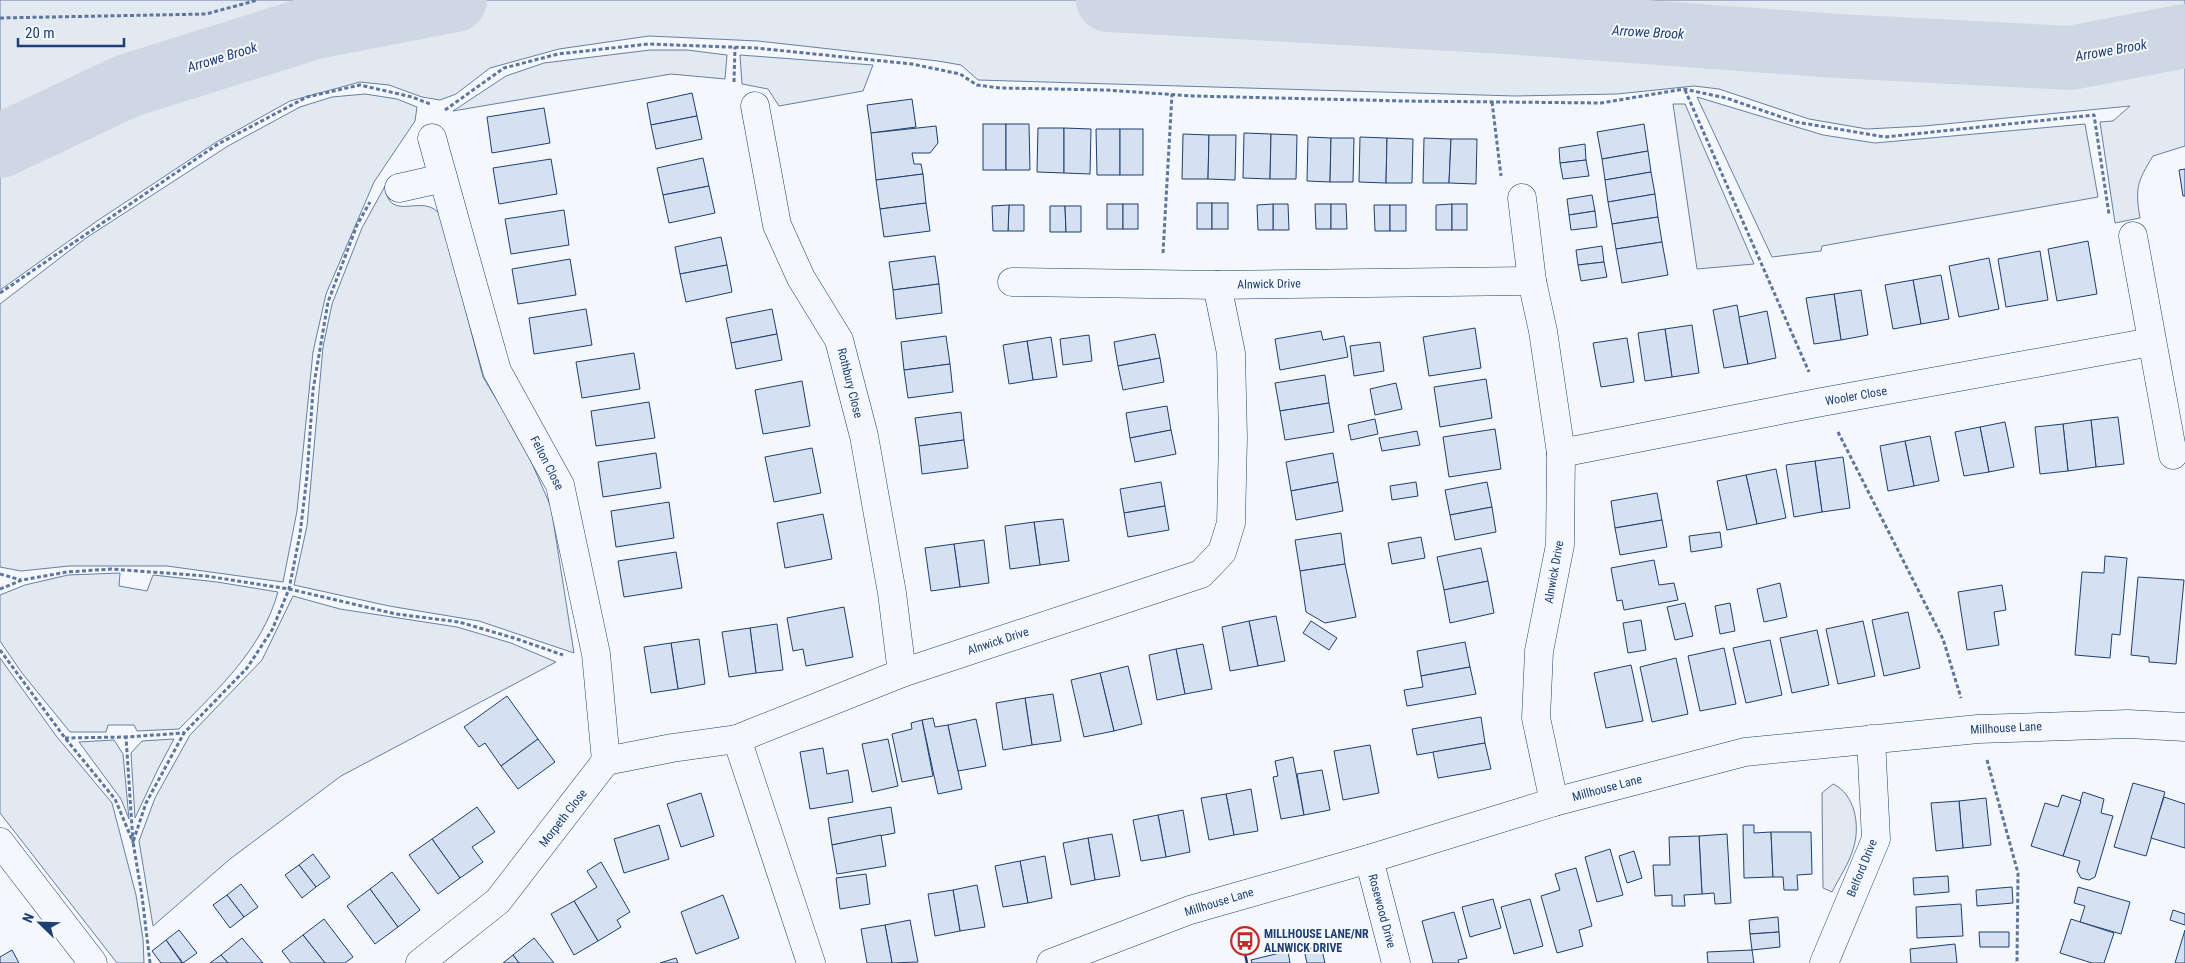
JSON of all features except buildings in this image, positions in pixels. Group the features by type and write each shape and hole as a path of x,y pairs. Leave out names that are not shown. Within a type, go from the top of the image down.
{"street":[{"name":"Rothbury Close","path":"755,106 777,225 801,278 839,340 842,349 864,436 892,593 902,673"},
{"name":"Felton Close","path":"435,126 443,178 497,371 560,485 596,654 606,761"},
{"path":"399,188 443,178"},
{"name":"Alnwick Drive","path":"1522,198 1532,281 1543,331 1561,453 1560,544 1539,651 1536,718 1554,802"},
{"path":"2133,236 2173,455"},
{"name":"Alnwick Drive","path":"1012,282 1217,285 1532,281"},
{"name":"Alnwick Drive","path":"737,739 902,673 1201,574 1222,552 1231,524 1233,438 1231,353 1217,285"},
{"name":"Wooler Close","path":"1561,453 1822,402 2151,342"},
{"name":"Millhouse Lane","path":"1051,963 1190,910 1369,859 1554,802 1744,752 1978,729 2128,724 2185,727"},
{"path":"606,761 672,748 737,739 811,963"},
{"name":"Belford Drive","path":"1824,963 1876,839 1871,739"},
{"name":"Morpeth Close","path":"420,963 498,901 606,761"},
{"path":"0,842 93,963"},
{"name":"Rosewood Drive","path":"1369,859 1396,963"}],"path":[{"path":"0,18 206,14 258,0"},
{"path":"435,126 444,110 504,68 558,54 648,44 756,48 912,64 960,74 977,85 1000,88 1403,101 1601,103 1684,89 1726,98 1796,122 1886,137 2094,115 2110,220"},
{"path":"0,293 218,144 307,97 360,85 412,97 444,110"},
{"path":"1162,284 1172,94"},
{"path":"1492,102 1502,183 1522,198"},
{"path":"133,842 146,803 184,733 247,668 272,630 289,589 300,534 307,476 313,390 328,302 357,225 371,200"},
{"path":"0,590 22,580 67,572 111,569 206,576 289,589 396,614 428,616 459,622 514,638 569,658 596,654"},
{"path":"0,574 22,580"},
{"path":"0,650 65,738 116,799 133,842"},
{"path":"1978,729 2018,873 2017,963"},
{"path":"65,738 126,737 184,733"},
{"path":"126,737 133,842 150,963"}],"shaded area":[{"path":"0,0 2185,0 2185,146 2153,156 2139,186 2140,218 2115,223 2100,122 2113,121 2130,106 1924,126 1867,129 1809,119 1719,89 1694,86 1617,94 1515,96 978,80 961,65 938,61 758,41 649,36 559,49 490,68 456,94 440,100 422,97 389,85 360,82 290,101 218,141 97,221 0,290"},
{"path":"650,50 687,50 727,55 725,79 671,74 453,111 506,76 544,63"},
{"path":"740,55 873,65 863,91 779,106 768,89 742,84"},
{"path":"365,94 397,99 417,107 415,121 374,182 326,294 313,352 297,511 283,582 167,566 69,566 21,571 0,567 0,304 86,238 228,146 300,107 332,97"},
{"path":"1697,97 1823,135 1875,143 2085,124 2098,197 1822,246 1821,251 1772,257"},
{"path":"1673,104 1685,104 1754,264 1697,269"},
{"path":"385,186 388,198 393,204 400,206 426,206 434,209 441,216 483,377 524,445 551,507 574,653 479,621 389,606 294,585 307,526 323,347 332,304 362,228"},
{"path":"120,573 119,586 147,591 153,575 217,582 278,592 271,613 250,650 224,683 179,729 137,731 134,725 108,725 106,732 70,732 22,673 0,641 0,595 25,585 68,575"},
{"path":"293,596 340,609 457,627 511,643 556,662 341,776 230,859 153,926 139,841 155,798 190,735 262,660"},
{"path":"0,658 57,737 112,803 136,895 143,939 144,963 117,963 0,813"},
{"path":"174,739 135,818 131,753 142,741"},
{"path":"114,740 123,754 129,819 121,799 79,742"},
{"path":"1833,784 1851,802 1856,820 1856,838 1847,864 1832,892 1823,888 1822,793"}],"waterway":[{"name":"Arrowe Brook","path":"0,146 127,86 315,27 455,0"},
{"name":"Arrowe Brook","path":"1108,0 1507,22 1838,46 2070,58 2185,36"}],"wall":[{"path":"1240,930 1247,963"}],"place":[{"name":"MILLHOUSE LANE/NR ALNWICK DRIVE","path":"1245,941"}]}
